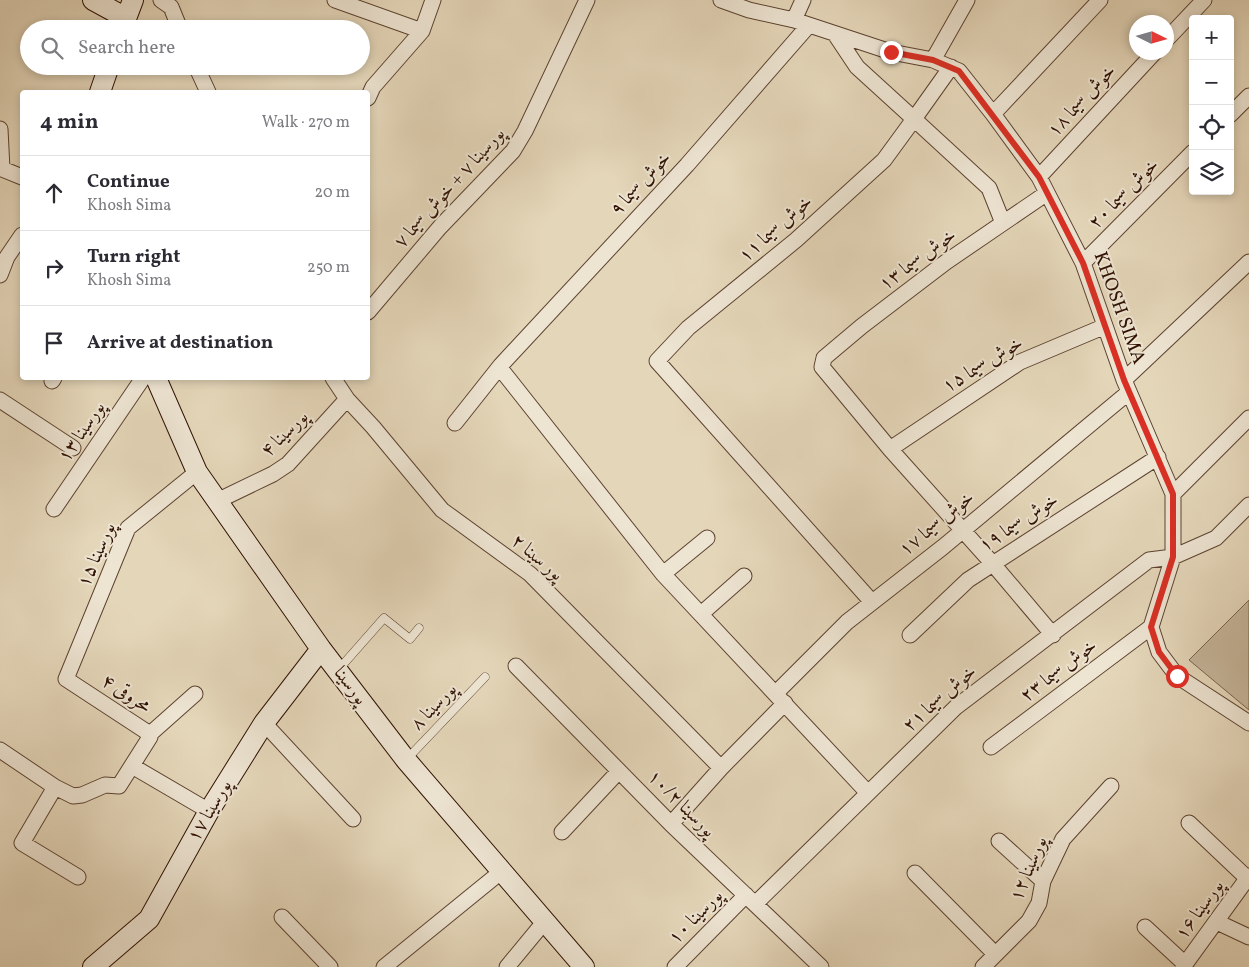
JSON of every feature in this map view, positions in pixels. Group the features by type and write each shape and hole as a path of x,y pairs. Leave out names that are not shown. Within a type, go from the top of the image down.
{"street":[{"path":"93,0 127,16"},
{"path":"161,0 171,7 176,20"},
{"path":"335,0 422,31"},
{"path":"370,94 373,87 422,31 433,0"},
{"name":"پورسینا ۷ + خوش سیما ۷","path":"370,310 440,227 513,151 525,131 587,0"},
{"name":"KHOSH SIMA","path":"721,0 749,10 794,20 891,52 933,60 959,71 1039,177 1083,263 1103,327 1126,386 1173,494 1173,557 1151,627"},
{"path":"794,20 804,0"},
{"path":"933,60 967,0"},
{"path":"993,114 1100,0"},
{"path":"1174,32 1204,0"},
{"name":"خوش سیما ۹","path":"455,422 567,292 687,165 809,25"},
{"path":"835,34 857,67 989,188 1003,223"},
{"name":"خوش سیما ۱۸","path":"1039,177 1148,60"},
{"name":"خوش سیما ۱۱","path":"872,602 657,361 688,328 796,240 884,160 951,68"},
{"path":"101,90 106,75"},
{"path":"200,75 207,90"},
{"path":"1234,110 1249,96"},
{"path":"0,129 1,171 20,176"},
{"name":"خوش سیما ۲۰","path":"1083,263 1189,156"},
{"name":"خوش سیما ۱۳","path":"890,449 822,367 824,358 862,326 946,262 1047,193"},
{"path":"0,275 7,257 20,238"},
{"name":"خوش سیما ۱۷","path":"671,824 847,622 962,530 1126,386 1249,262"},
{"name":"خوش سیما ۱۵","path":"890,449 1020,362 1103,327"},
{"path":"500,368 664,574 868,793"},
{"name":"پورسینا ۱۳","path":"54,509 142,380"},
{"name":"پورسینا","path":"157,380 198,472 321,649 406,760 584,967"},
{"name":"پور سینا ۲","path":"334,380 347,399 373,426 442,510 530,574 721,768"},
{"name":"پورسینا ۴","path":"217,501 288,464 347,399"},
{"path":"0,400 73,448"},
{"path":"1173,494 1249,418"},
{"path":"890,449 993,564 1053,635"},
{"name":"خوش سیما ۱۹","path":"910,636 968,580 1158,457"},
{"name":"پورسینا ۱۵","path":"66,679 128,528 198,472"},
{"name":"خوش سیما ۲۱","path":"751,900 868,793 956,706 1053,635 1149,560 1173,557 1216,538 1249,505"},
{"path":"664,574 707,538"},
{"path":"701,614 744,576"},
{"path":"1151,627 1159,652 1177,676 1249,723"},
{"name":"خوش سیما ۲۳","path":"990,747 1151,627"},
{"name":"پورسینا ۱۷","path":"96,966 149,919 209,811 264,723 321,649"},
{"name":"پورسینا ۱۰/۲","path":"516,666 671,824 820,967"},
{"name":"محروقی ۴","path":"0,750 55,787 78,796 105,785 119,786 150,738 150,734 66,679"},
{"path":"150,734 195,694"},
{"path":"264,723 352,819"},
{"path":"132,766 209,811"},
{"path":"562,832 619,771"},
{"name":"پورسینا ۱۲","path":"983,967 1029,921 1039,902 1043,881 1063,839 1111,786"},
{"path":"55,787 22,843 78,876"},
{"path":"1188,823 1248,877"},
{"path":"999,841 1043,881"},
{"path":"384,967 502,871"},
{"path":"915,873 995,954"},
{"name":"پورسینا ۱۶","path":"1184,966 1248,877"},
{"name":"پورسینا ۱۰","path":"674,967 751,900"},
{"path":"282,917 330,967"},
{"path":"507,967 545,921"},
{"path":"1217,922 1249,937"},
{"path":"1145,927 1184,966"}],"lane":[{"path":"338,671 384,618 410,639 419,628"},
{"name":"پورسینا ۸","path":"406,760 485,677"}],"shaded area":[{"path":"1249,600 1249,710 1189,660"}],"route":[{"path":"891,52 933,60 959,71 1039,177 1083,263 1103,327 1173,494 1173,557 1151,627 1159,652 1177,676"}]}
